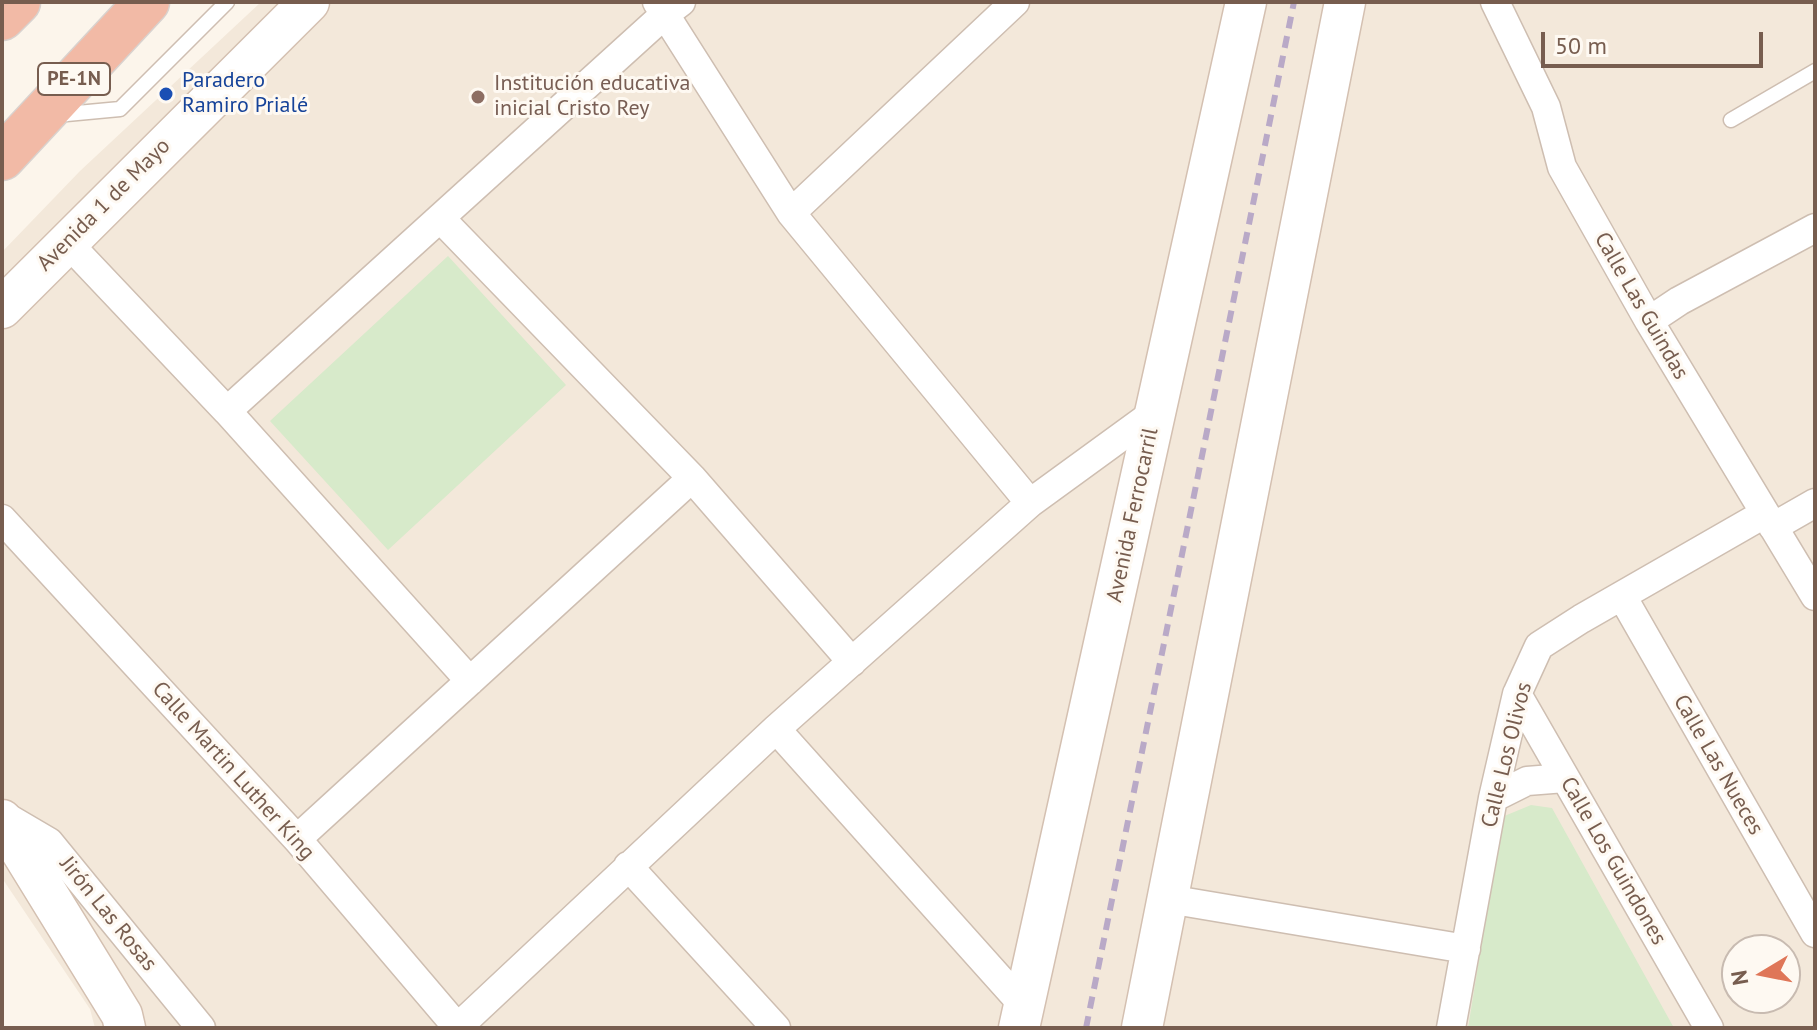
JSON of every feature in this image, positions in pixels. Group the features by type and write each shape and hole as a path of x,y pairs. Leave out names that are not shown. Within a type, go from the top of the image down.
{"highway":[{"path":"2,18 18,2"},
{"name":"PE-1N","path":"2,158 147,2"}],"main road":[{"name":"Avenida 1 de Mayo","path":"2,308 309,2"},
{"name":"Avenida Ferrocarril","path":"1021,1017 1246,2"},
{"path":"1142,1028 1345,2"},
{"path":"2,817 122,1015 125,1028"}],"street":[{"path":"791,213 1015,2"},
{"name":"Calle Las Guindas","path":"1495,2 1546,107 1562,167 1649,321 1815,596"},
{"path":"227,411 667,6 791,213 1030,503"},
{"path":"440,218 692,478 852,662"},
{"path":"1649,321 1679,301 1815,228"},
{"path":"66,241 227,411 470,681"},
{"path":"457,1028 776,729 1030,503 1155,412"},
{"path":"297,839 692,478"},
{"name":"Calle Los Olivos","path":"1451,1028 1493,798 1517,694 1539,646 1622,596 1768,520 1815,503"},
{"name":"Calle Martin Luther King","path":"2,519 297,839 457,1028"},
{"name":"Calle Las Nueces","path":"1622,596 1815,933"},
{"name":"Calle Los Guindones","path":"1517,694 1709,1028"},
{"path":"776,729 1021,1017"},
{"path":"1493,798 1527,781 1565,778"},
{"name":"Jirón Las Rosas","path":"2,817 49,842 201,1028"},
{"path":"628,866 776,1028"},
{"path":"1168,899 1466,949"}],"lane":[{"path":"40,117 120,109 227,2"},
{"path":"1731,120 1815,71"}],"shaded area":[{"path":"261,2 1815,2 1815,1028 95,1028 90,1009 2,878 2,252 80,171"}],"green space":[{"path":"448,256 566,385 388,550 270,421"},
{"path":"1531,805 1552,808 1674,1028 1468,1028 1502,817"}],"railway":[{"path":"1086,1028 1294,2"}],"place":[{"name":"Paradero Ramiro Prialé","path":"166,94"},
{"name":"Institución educativa inicial Cristo Rey","path":"478,97"}]}
